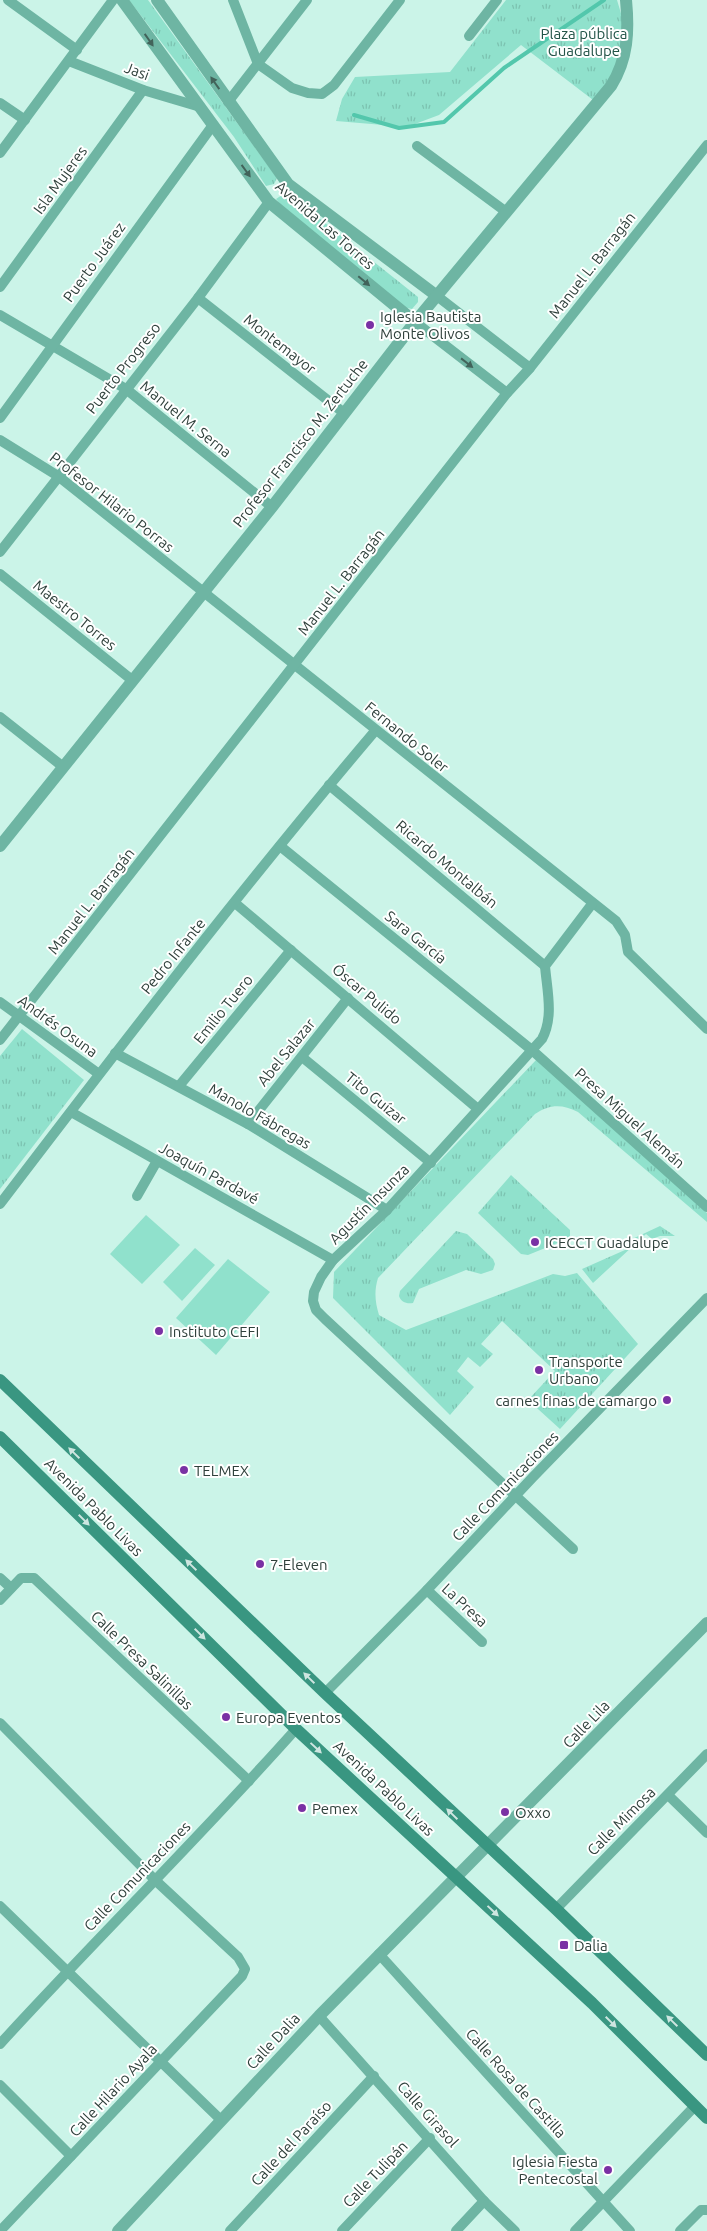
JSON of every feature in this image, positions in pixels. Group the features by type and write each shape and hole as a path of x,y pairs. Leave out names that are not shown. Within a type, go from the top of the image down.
{"main road":[{"name":"Avenida Pablo Livas","path":"0,1380 325,1693 556,1909 707,2055"},
{"name":"Avenida Pablo Livas","path":"0,1437 296,1729 592,2003 707,2118"}],"street":[{"path":"8,0 76,50"},
{"path":"0,153 113,0"},
{"name":"Avenida Las Torres","path":"122,0 197,106 269,202 414,322 507,393"},
{"name":"Avenida Las Torres","path":"157,0 288,184 530,368"},
{"path":"233,0 258,64 292,88 308,94 322,94 334,85 400,0"},
{"path":"228,102 307,0"},
{"path":"469,36 497,0"},
{"name":"Profesor Francisco M. Zertuche","path":"0,846 62,766 272,507 414,322 617,76 628,37 626,0"},
{"name":"Jasi","path":"69,62 144,90 197,106"},
{"name":"Isla Mujeres","path":"0,287 144,90"},
{"path":"0,103 25,120"},
{"name":"Puerto Juárez","path":"0,418 51,345 213,125"},
{"name":"Manuel L. Barragán","path":"0,1040 507,393 530,368 707,145"},
{"path":"417,146 505,211"},
{"name":"Puerto Progreso","path":"0,552 198,298 269,202"},
{"name":"Montemayor","path":"198,298 344,413"},
{"name":"Manuel M. Serna","path":"0,315 126,389 272,507"},
{"name":"Profesor Hilario Porras","path":"0,440 58,476 203,592"},
{"name":"Maestro Torres","path":"0,574 132,680"},
{"name":"Fernando Soler","path":"203,592 621,928 625,935 628,952 707,1029"},
{"path":"0,717 62,766"},
{"name":"Pedro Infante","path":"0,1204 115,1053 329,785 375,731"},
{"name":"Ricardo Montalbán","path":"329,785 545,966"},
{"name":"Sara García","path":"280,846 533,1051"},
{"name":"Óscar Pulido","path":"235,903 478,1109"},
{"path":"545,966 592,904"},
{"name":"Emilio Tuero","path":"179,1086 291,950"},
{"name":"Agustín Insunza","path":"545,966 549,1014 546,1032 533,1051 387,1210 333,1260 321,1277 314,1292 313,1301 316,1310 573,1548"},
{"name":"Abel Salazar","path":"248,1124 348,998"},
{"name":"Andrés Osuna","path":"0,1002 18,1017 99,1074"},
{"name":"Presa Miguel Alemán","path":"533,1051 707,1207"},
{"name":"Manolo Fábregas","path":"115,1053 248,1124 387,1210"},
{"name":"Tito Guízar","path":"302,1057 431,1163"},
{"name":"Joaquín Pardavé","path":"71,1112 333,1260"},
{"path":"137,1196 157,1161"},
{"name":"Calle Comunicaciones","path":"325,1693 427,1590 516,1495 707,1298"},
{"path":"0,1578 11,1588 0,1600"},
{"name":"Calle Presa Salinillas","path":"11,1588 21,1578 34,1578 250,1781"},
{"name":"La Presa","path":"427,1590 482,1642"},
{"name":"Calle Lila","path":"457,1878 707,1623"},
{"path":"0,1723 155,1880"},
{"name":"Calle Comunicaciones","path":"0,2044 66,1971 250,1781 296,1729"},
{"name":"Calle Mimosa","path":"556,1909 707,1754"},
{"path":"668,1795 707,1833"},
{"name":"Calle Dalia","path":"118,2231 319,2016 457,1878"},
{"name":"Calle Hilario Ayala","path":"0,2231 242,1976 245,1969 238,1957 155,1880"},
{"path":"0,1906 221,2120"},
{"name":"Calle Rosa de Castilla","path":"380,1954 630,2231"},
{"name":"Calle Girasol","path":"319,2016 430,2138 484,2201 515,2231"},
{"name":"Calle del Paraíso","path":"230,2231 374,2076"},
{"path":"0,2085 71,2156"},
{"path":"575,2231 695,2106"},
{"name":"Calle Tulipán","path":"342,2231 430,2138"},
{"path":"456,2231 484,2201"},
{"path":"680,2231 702,2210 707,2210"}],"green space":[{"path":"129,0 148,0 277,178 274,184 266,186 234,137"},
{"name":"Plaza pública Guadalupe","path":"506,0 617,0 628,37 617,76 597,103 521,45 439,115 407,127 336,121 342,99 355,77 450,72"},
{"path":"282,195 290,195 418,297 418,302 412,309 403,307 280,204 276,199"},
{"path":"22,1029 84,1080 0,1189 0,1056"},
{"path":"537,1059 707,1213 707,1222 578,1112 561,1106 546,1108 535,1114 378,1278 376,1296 379,1315 406,1330 553,1274 565,1276 577,1273 638,1344 560,1429 528,1400 555,1371 502,1321 481,1344 493,1354 480,1367 468,1357 457,1371 474,1387 450,1415 333,1298 334,1272"},
{"path":"511,1175 570,1230 570,1236 565,1240 528,1255 521,1254 478,1213"},
{"path":"146,1215 180,1245 142,1284 110,1254"},
{"path":"660,1226 675,1236 660,1236 652,1239 646,1234 593,1283 582,1269 625,1250 630,1240"},
{"path":"456,1231 467,1234 493,1259 495,1264 493,1270 481,1274 466,1270 419,1289 413,1303 402,1301 399,1296 400,1291"},
{"path":"195,1248 215,1265 182,1301 163,1282"},
{"path":"228,1259 270,1292 216,1355 176,1318"}],"waterway":[{"path":"354,115 399,128 444,122 504,68 604,0"}],"place":[{"name":"Iglesia Bautista Monte Olivos","path":"370,325"},
{"name":"ICECCT Guadalupe","path":"535,1242"},
{"name":"Instituto CEFI","path":"159,1331"},
{"name":"Transporte Urbano","path":"539,1370"},
{"name":"carnes finas de camargo","path":"667,1400"},
{"name":"TELMEX","path":"184,1470"},
{"name":"7-Eleven","path":"260,1564"},
{"name":"Europa Eventos","path":"226,1717"},
{"name":"Pemex","path":"302,1808"},
{"name":"Oxxo","path":"505,1812"},
{"name":"Dalia","path":"564,1945"},
{"name":"Iglesia Fiesta Pentecostal","path":"608,2170"}]}
